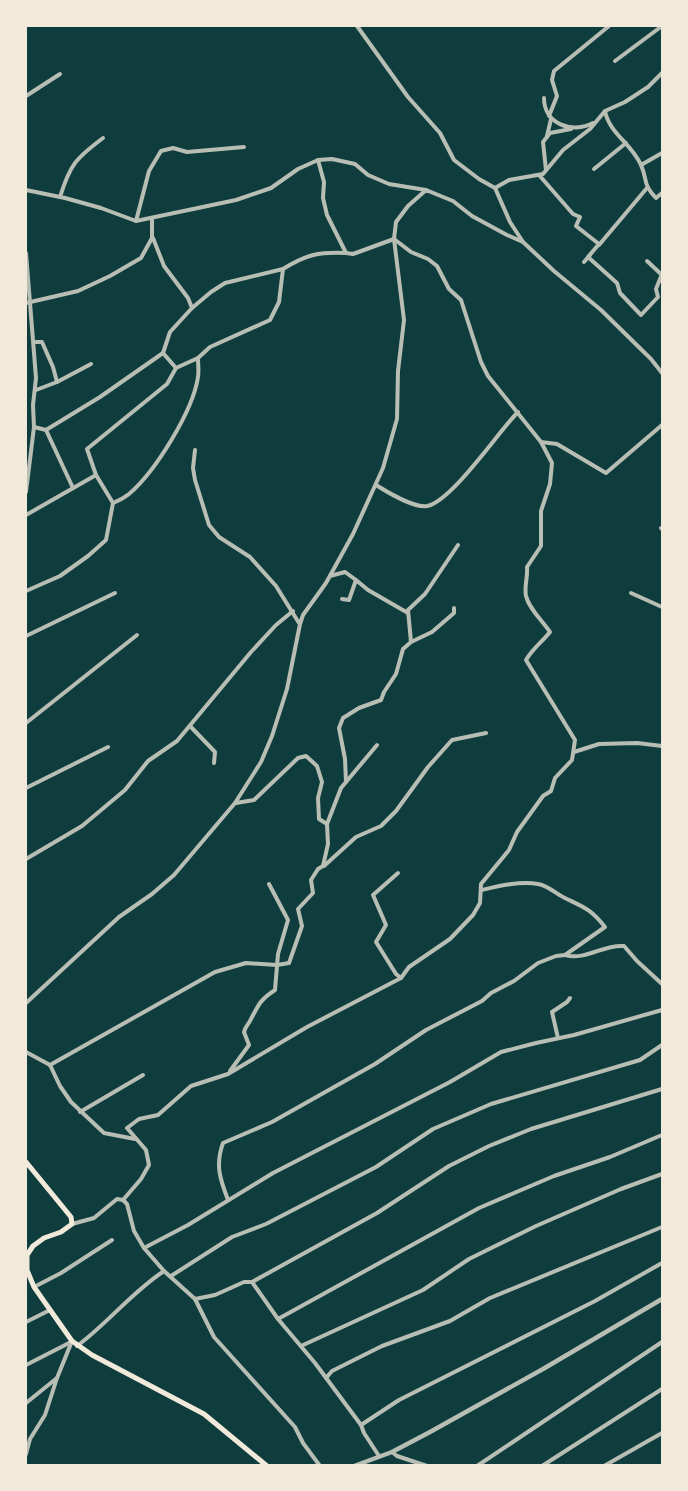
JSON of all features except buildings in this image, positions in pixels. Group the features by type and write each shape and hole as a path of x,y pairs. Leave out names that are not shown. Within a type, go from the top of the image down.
{"main road":[{"path":"26,1162 71,1217 72,1224 33,1246 27,1255 26,1270 34,1287 72,1341 77,1346 204,1414 267,1466"}],"street":[{"path":"357,26 408,97 440,133 454,160 495,188 510,222 523,242 601,310 663,373"},
{"path":"547,137 557,96 552,80 554,71 609,26"},
{"path":"615,61 663,26"},
{"path":"495,188 509,180 543,174 562,150 597,122 605,111 625,102 648,87 663,73"},
{"path":"26,96 60,74"},
{"path":"544,98 544,107 550,118 572,129"},
{"path":"605,111 607,121 641,165 647,188 657,198 663,193"},
{"path":"546,170 543,141 550,133 586,127 597,122"},
{"path":"60,197 70,167 103,138"},
{"path":"594,169 626,143"},
{"path":"136,221 149,171 160,151 173,148 187,152 244,147"},
{"path":"641,165 663,153"},
{"path":"26,190 101,208 136,221 236,200 271,188 298,169 318,160 332,159 355,164 368,175 389,184 426,190 453,201 472,216 507,236 523,242"},
{"path":"318,160 324,182 323,198 327,215 346,253"},
{"path":"538,175 573,214 580,217 576,226 599,244 584,262"},
{"path":"588,257 647,188"},
{"path":"26,1003 119,917 174,875 235,803 261,762 287,689 303,615 330,576 353,534 383,468 397,419 398,372 404,320 394,239 396,222 426,190"},
{"path":"152,219 152,237 164,266 188,298 192,308"},
{"path":"27,302 78,291 110,276 141,258 152,237"},
{"path":"34,427 46,430 109,391 162,353 170,332 192,308 225,283 283,268 300,258 323,252 352,254 394,239"},
{"path":"123,1200 141,1179 149,1165 146,1150 128,1128 139,1119 158,1114 191,1086 228,1074 307,1027 401,978 409,967 450,939 473,915 480,903 481,884 509,850 517,832 543,796 551,791 555,778 572,760 575,740 526,660 531,651 550,632 531,607 526,597 525,583 528,575 527,567 541,546 541,512 550,484 552,463 541,441 488,376 481,362 461,300 449,289 437,266 428,259 411,252 394,239"},
{"path":"26,253 27,302 34,342 36,390 26,492"},
{"path":"588,257 617,283 620,293 641,315 658,297 656,289 662,274 646,261"},
{"path":"26,591 60,576 106,540 112,504 96,475 87,449 167,384 176,368 198,358 210,347 270,320 279,302 283,268"},
{"path":"34,342 42,342 57,382"},
{"path":"162,353 176,368"},
{"path":"112,504 128,496 141,482 173,438 192,397 198,377 198,358"},
{"path":"36,390 91,364"},
{"path":"376,485 413,504 427,506 440,499 480,459 507,423 519,412"},
{"path":"541,441 557,444 606,472 663,425"},
{"path":"46,430 73,488"},
{"path":"195,450 195,480 209,525 219,537 250,557 276,586 300,624"},
{"path":"26,515 96,475"},
{"path":"411,642 408,610 425,594 458,545"},
{"path":"330,576 345,573 368,590 408,613"},
{"path":"342,599 349,600 356,580"},
{"path":"26,636 116,593"},
{"path":"631,593 663,607"},
{"path":"346,782 345,759 339,728 343,718 359,708 381,700 396,674 404,649 411,642 420,639 441,625 454,613 454,608"},
{"path":"26,859 82,826 125,790 148,761 177,741 251,652 276,625 293,611"},
{"path":"26,723 137,635"},
{"path":"190,726 215,752 214,763"},
{"path":"50,1065 215,972 246,963 278,965 289,963 302,926 298,909 313,893 311,880 318,869 329,863 356,837 381,825 396,811 428,767 452,740 486,733"},
{"path":"574,752 599,744 638,743 663,746"},
{"path":"323,866 328,844 327,824 341,788 377,745"},
{"path":"26,788 108,747"},
{"path":"235,803 254,800 298,758 306,756 317,765 322,782 318,798 319,819 327,824"},
{"path":"398,873 373,895 386,925 376,942 396,974 401,978"},
{"path":"228,1074 249,1045 244,1032 260,1000 275,990 278,954 288,920 269,884"},
{"path":"482,890 504,885 540,884 563,897 582,904 596,915 605,927 565,955"},
{"path":"228,1200 219,1177 219,1155 223,1143 272,1122 375,1064 426,1030 482,1001 534,965 556,956 580,957 609,947 624,946 663,984"},
{"path":"558,1038 552,1012 570,998"},
{"path":"144,1248 188,1225 273,1173 450,1082 501,1052 663,1010"},
{"path":"171,1276 232,1237 266,1224 376,1167 433,1129 492,1104 640,1060 663,1045"},
{"path":"26,1052 50,1065 60,1086 81,1112 104,1133 136,1139"},
{"path":"81,1112 143,1075"},
{"path":"195,1299 215,1295 244,1282 252,1282 377,1213 449,1166 489,1146 531,1129 663,1089"},
{"path":"278,1319 479,1208 554,1176 610,1157 663,1135"},
{"path":"301,1346 423,1290 469,1259 536,1226 621,1189 663,1174"},
{"path":"72,1224 94,1218 117,1199 123,1200 127,1204 134,1231 144,1248 164,1271 195,1299 214,1337 295,1427 303,1443 320,1466"},
{"path":"326,1378 332,1371 382,1346 450,1321 490,1298 663,1227"},
{"path":"34,1287 62,1273 112,1240"},
{"path":"361,1425 399,1400 595,1301 663,1263"},
{"path":"77,1346 96,1332 147,1282 164,1271"},
{"path":"252,1282 361,1425 379,1456"},
{"path":"354,1466 392,1452 543,1369 663,1299"},
{"path":"26,1322 50,1310"},
{"path":"26,1365 72,1341"},
{"path":"26,1454 28,1441 45,1415 72,1341"},
{"path":"477,1466 663,1342"},
{"path":"26,1403 57,1378"},
{"path":"542,1466 663,1389"},
{"path":"603,1466 663,1433"},
{"path":"392,1452 397,1456 427,1466"}]}
